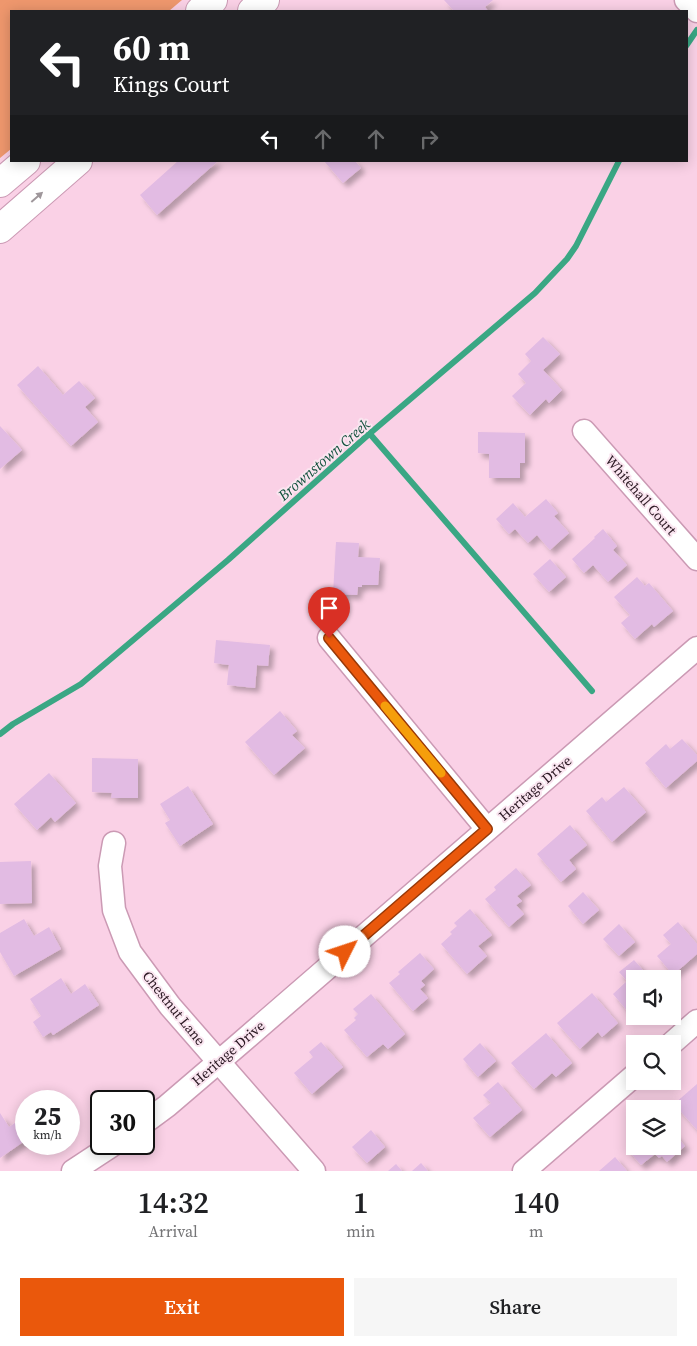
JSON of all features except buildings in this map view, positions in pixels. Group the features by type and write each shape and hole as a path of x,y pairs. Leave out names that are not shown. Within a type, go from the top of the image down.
{"street":[{"path":"201,10 212,0"},
{"path":"253,10 265,0"},
{"path":"686,0 697,11"},
{"path":"0,183 25,162"},
{"path":"0,229 77,162"},
{"name":"Whitehall Court","path":"584,431 697,559"},
{"path":"329,638 487,829"},
{"name":"Heritage Drive","path":"155,1115 219,1062 697,648"},
{"name":"Chestnut Lane","path":"114,843 110,866 114,910 130,952 170,1006 314,1171"},
{"path":"681,1035 697,1021"},
{"path":"524,1171 626,1083"},
{"path":"73,1171 97,1155"}],"shaded area":[{"path":"0,0 182,0 170,10 10,10 10,150 0,158"}],"waterway":[{"name":"Brownstown Creek","path":"688,43 697,30"},
{"name":"Brownstown Creek","path":"0,734 13,724 81,684 228,560 368,435 535,293 567,259 576,246 618,162"},
{"path":"370,434 592,691"}],"slow traffic":[{"path":"385,706 441,773"}],"route":[{"path":"329,638 487,829 345,952"}]}
